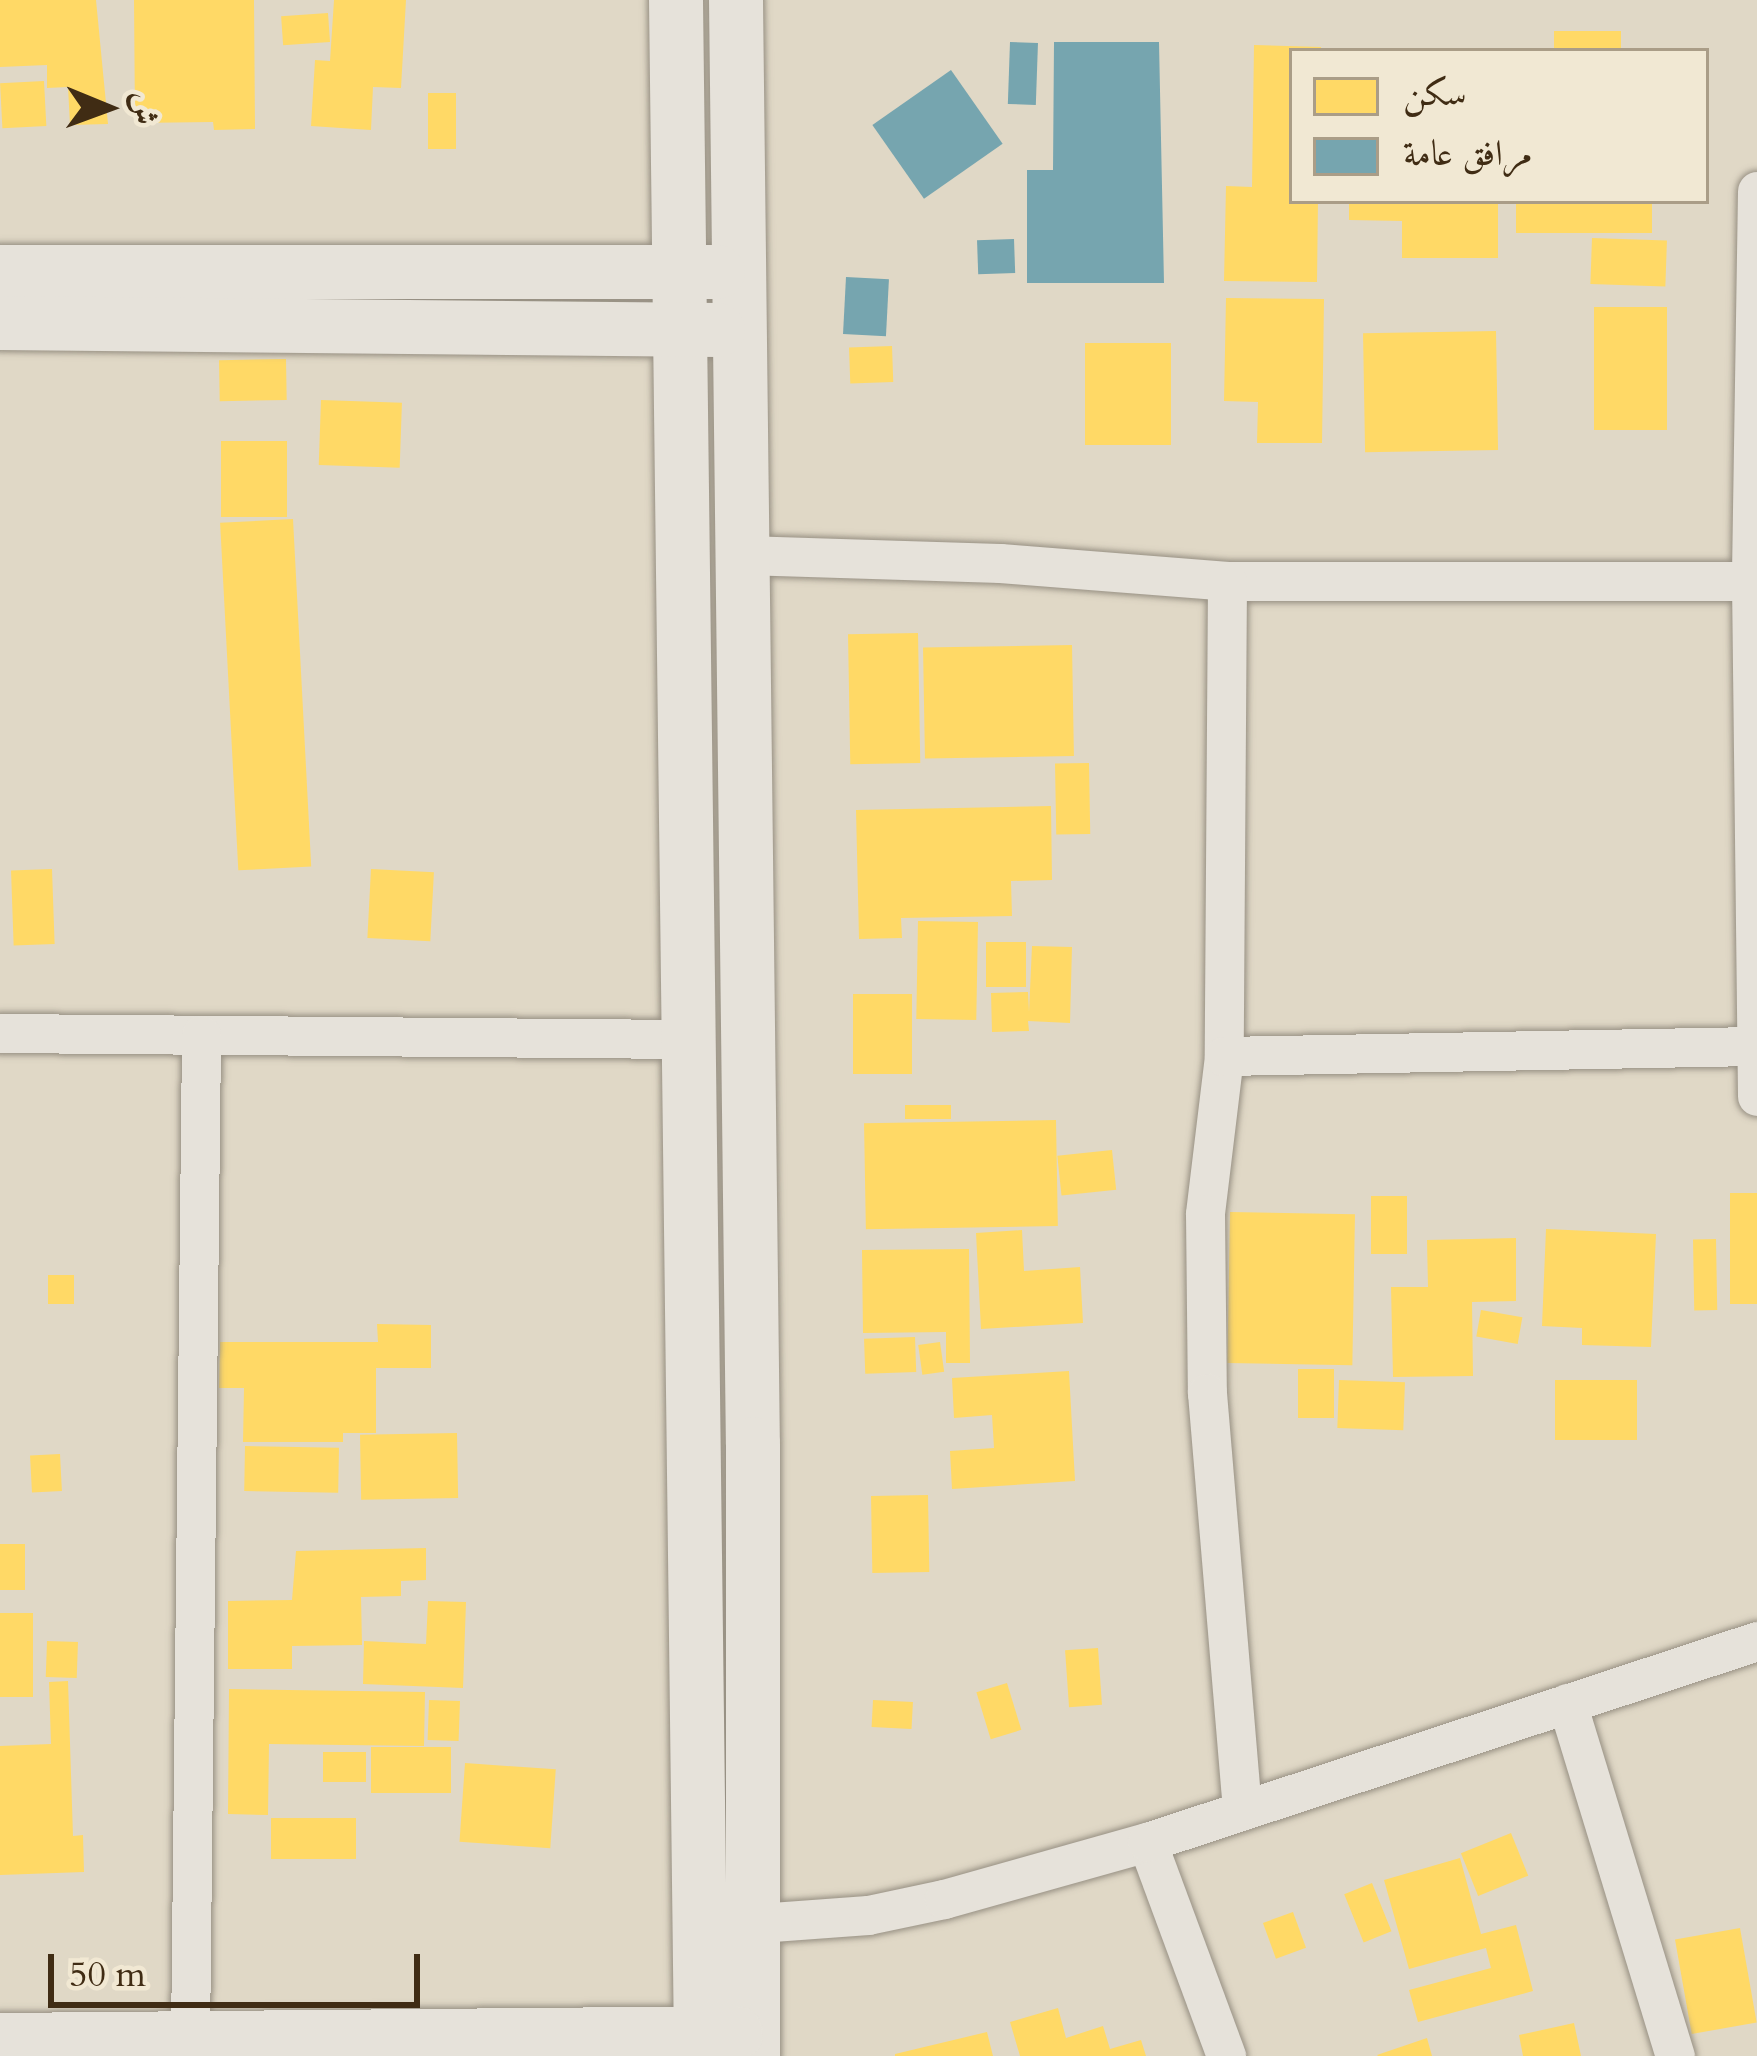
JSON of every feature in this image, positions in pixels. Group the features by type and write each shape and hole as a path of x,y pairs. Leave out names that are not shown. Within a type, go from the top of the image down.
{"street":[{"path":"0,2040 726,2045 688,1039 684,329 676,0"},
{"path":"725,1925 753,1444 736,0"},
{"path":"1757,190 1751,580 1757,1096"},
{"path":"0,272 740,272"},
{"path":"0,323 740,330"},
{"path":"744,555 1000,563 1227,581 1751,580"},
{"path":"1227,581 1224,1056 1205,1214 1207,1393 1242,1811"},
{"path":"0,1033 688,1039"},
{"path":"190,2039 201,1035"},
{"path":"1224,1056 1754,1046"},
{"path":"725,1925 868,1915 944,1899 1147,1842 1757,1641"},
{"path":"1567,1703 1675,2056"},
{"path":"1147,1842 1226,2056"}],"building: سكن":[{"path":"0,0 96,0 108,124 70,125 68,87 47,88 47,65 0,67"},
{"path":"134,0 254,0 255,129 214,130 213,122 135,123"},
{"path":"334,0 406,0 401,88 373,87 371,130 311,126 315,60 330,61"},
{"path":"328,13 330,42 283,45 281,16"},
{"path":"1554,31 1621,31 1621,48 1554,48"},
{"path":"1254,45 1321,47 1289,48 1289,204 1318,204 1317,282 1224,281 1226,186 1252,187"},
{"path":"44,81 46,126 2,128 0,83"},
{"path":"428,93 456,93 456,149 428,149"},
{"path":"1349,204 1498,204 1498,258 1402,258 1402,221 1349,220"},
{"path":"1516,204 1652,204 1652,233 1516,233"},
{"path":"1592,238 1667,241 1665,287 1590,284"},
{"path":"1226,298 1324,299 1322,443 1257,443 1258,402 1224,401"},
{"path":"1594,307 1667,307 1667,430 1594,430"},
{"path":"1496,331 1498,450 1365,452 1363,333"},
{"path":"1085,343 1171,343 1171,445 1085,445"},
{"path":"892,346 893,382 850,383 849,348"},
{"path":"286,359 287,400 220,401 219,360"},
{"path":"321,400 402,403 400,468 319,465"},
{"path":"221,441 287,441 287,517 221,517"},
{"path":"293,519 311,867 238,870 220,523"},
{"path":"918,633 920,763 850,764 848,634"},
{"path":"1072,645 1074,756 925,759 923,648"},
{"path":"1089,763 1090,834 1056,835 1055,764"},
{"path":"1051,806 1052,880 1011,881 1012,916 901,918 902,938 859,939 856,810"},
{"path":"52,869 55,944 14,945 11,870"},
{"path":"371,869 434,872 430,941 367,938"},
{"path":"918,921 978,922 976,1020 916,1019"},
{"path":"986,942 1026,942 1026,987 986,987"},
{"path":"1032,946 1072,947 1070,1023 1028,1021 1029,1031 992,1032 991,993 1028,992 1029,1012"},
{"path":"853,994 912,994 912,1074 853,1074"},
{"path":"905,1105 951,1105 951,1119 905,1119"},
{"path":"1056,1120 1058,1226 866,1229 864,1123"},
{"path":"1112,1150 1116,1190 1061,1196 1057,1156"},
{"path":"1730,1193 1757,1193 1757,1304 1730,1304"},
{"path":"1371,1196 1407,1196 1407,1254 1371,1254"},
{"path":"1230,1212 1355,1214 1352,1365 1227,1363"},
{"path":"1546,1229 1656,1234 1651,1347 1582,1345 1582,1328 1542,1326"},
{"path":"1022,1230 1024,1271 1080,1267 1083,1323 981,1329 976,1233"},
{"path":"1516,1238 1516,1301 1472,1302 1473,1376 1393,1377 1391,1287 1428,1287 1427,1240"},
{"path":"1693,1239 1716,1239 1717,1310 1694,1310"},
{"path":"969,1249 970,1363 946,1363 946,1332 863,1333 862,1250"},
{"path":"48,1275 74,1275 74,1304 48,1304"},
{"path":"1481,1310 1522,1317 1518,1344 1476,1337"},
{"path":"377,1324 431,1325 431,1368 376,1368 376,1433 343,1433 343,1442 243,1442 244,1388 219,1388 220,1342 378,1342"},
{"path":"915,1337 916,1372 865,1374 864,1339"},
{"path":"940,1342 944,1372 922,1375 918,1345"},
{"path":"1298,1369 1334,1369 1334,1418 1298,1418"},
{"path":"1069,1371 1075,1481 952,1489 950,1451 994,1448 992,1415 954,1418 952,1378"},
{"path":"1339,1380 1405,1382 1403,1430 1337,1428"},
{"path":"1555,1380 1637,1380 1637,1440 1555,1440"},
{"path":"457,1433 458,1498 361,1500 360,1435"},
{"path":"245,1446 339,1448 338,1493 244,1491"},
{"path":"60,1454 62,1491 32,1493 30,1456"},
{"path":"928,1495 929,1572 872,1573 871,1496"},
{"path":"0,1544 25,1544 25,1590 0,1590"},
{"path":"426,1548 426,1580 401,1581 401,1596 361,1597 362,1645 292,1646 292,1669 228,1669 228,1601 292,1600 296,1551"},
{"path":"428,1601 466,1602 463,1688 363,1684 364,1641 426,1644"},
{"path":"0,1613 33,1613 33,1697 0,1697"},
{"path":"47,1641 78,1642 77,1678 46,1677"},
{"path":"1098,1648 1102,1705 1069,1707 1065,1650"},
{"path":"68,1681 73,1836 83,1835 84,1872 0,1875 0,1746 51,1744 49,1682"},
{"path":"1007,1683 1021,1730 991,1739 976,1692"},
{"path":"229,1689 425,1692 424,1746 269,1744 268,1815 228,1814"},
{"path":"429,1700 460,1701 459,1741 428,1740"},
{"path":"873,1700 913,1702 912,1729 872,1727"},
{"path":"371,1747 451,1747 451,1793 371,1793"},
{"path":"323,1752 366,1752 366,1782 323,1782"},
{"path":"465,1763 556,1769 550,1848 459,1842"},
{"path":"271,1818 356,1818 356,1859 271,1859"},
{"path":"1511,1833 1528,1876 1478,1896 1461,1853"},
{"path":"1460,1858 1481,1934 1516,1925 1533,1991 1418,2022 1409,1990 1491,1968 1486,1948 1409,1969 1384,1880"},
{"path":"1372,1883 1391,1931 1364,1942 1344,1894"},
{"path":"1293,1912 1306,1948 1276,1959 1263,1923"},
{"path":"1740,1928 1757,2023 1692,2034 1675,1939"},
{"path":"1058,2008 1066,2038 1103,2026 1110,2049 1141,2040 1146,2056 1020,2056 1010,2022"},
{"path":"1574,2023 1581,2056 1523,2056 1519,2035"},
{"path":"987,2032 993,2056 895,2056 895,2054"},
{"path":"1427,2038 1432,2056 1377,2055"}],"building: مرافق عامة":[{"path":"1010,42 1038,43 1036,105 1008,104"},
{"path":"1054,42 1159,42 1164,283 1027,283 1027,170 1053,170"},
{"path":"951,70 1003,144 924,199 872,125"},
{"path":"1014,239 1015,273 978,274 977,240"},
{"path":"846,277 889,279 886,336 843,334"}]}
